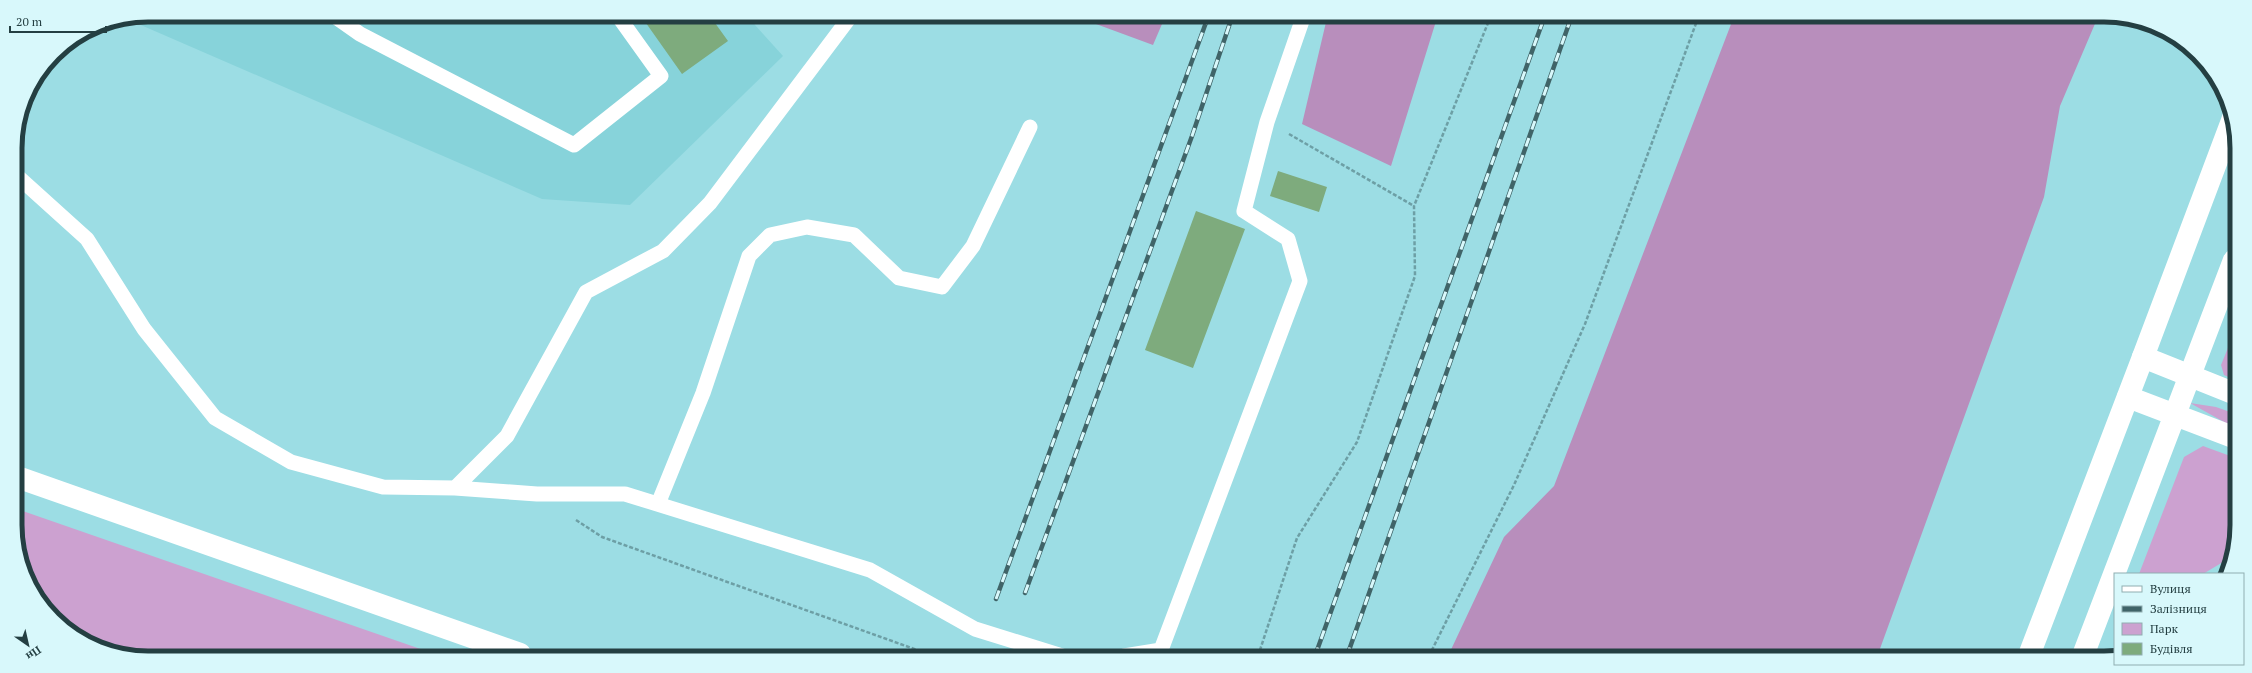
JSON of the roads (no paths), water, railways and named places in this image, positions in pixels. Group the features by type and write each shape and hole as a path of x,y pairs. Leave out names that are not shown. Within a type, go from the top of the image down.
{"main road":[{"path":"2031,651 2229,129"},
{"path":"2114,573 2230,271"},
{"path":"2143,357 2230,392"},
{"path":"2128,396 2230,436"},
{"path":"22,479 511,651"},
{"path":"2085,651 2114,574"}],"lane":[{"path":"343,22 360,34 574,145 661,76 622,22"},
{"path":"455,488 507,436 586,292 664,251 710,203 846,22"},
{"path":"1155,651 1161,650 1300,281 1288,239 1244,211 1268,122 1302,22"},
{"path":"658,504 703,393 748,256 770,235 807,227 854,235 899,278 942,287 973,246 1030,127"},
{"path":"22,180 86,239 144,329 215,418 291,462 383,488 455,488 537,494 625,494 870,570 975,629 1046,651"}],"railway":[{"path":"996,599 1206,22"},
{"path":"1025,593 1192,136 1230,22"},
{"path":"1317,651 1543,22"},
{"path":"1349,651 1570,22"}]}
